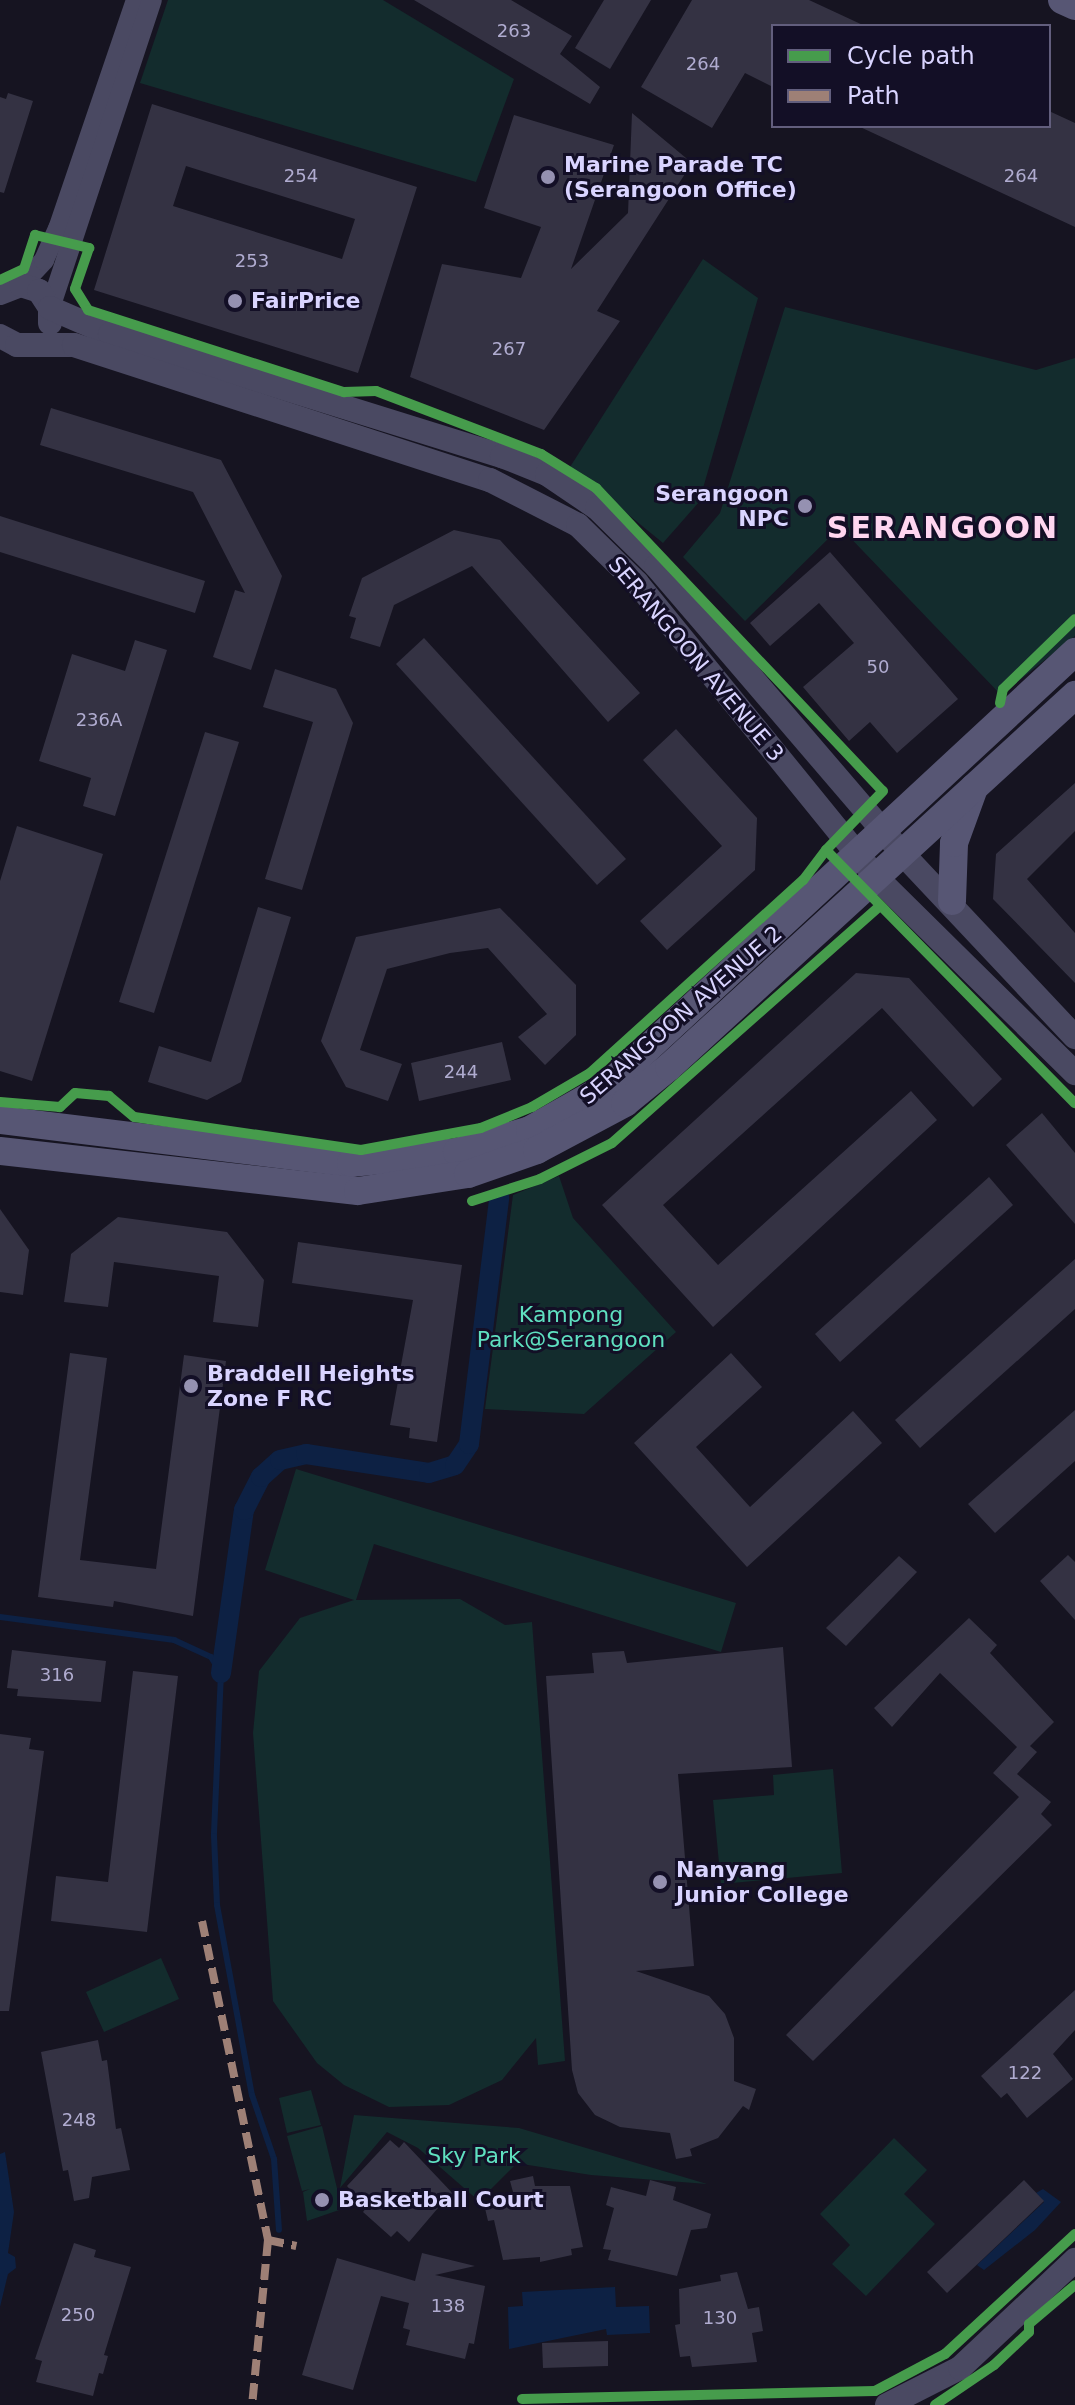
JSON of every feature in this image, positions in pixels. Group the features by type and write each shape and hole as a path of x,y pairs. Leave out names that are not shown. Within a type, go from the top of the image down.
{"main road":[{"path":"1062,0 1075,6"},
{"name":"SERANGOON AVENUE 2","path":"0,1151 358,1191 468,1174 549,1145 625,1103 892,842 1003,723 1075,652"},
{"name":"SERANGOON AVENUE 2","path":"892,842 976,784 1075,695"},
{"path":"1003,723 1022,745"},
{"path":"952,901 954,843 976,784"},
{"name":"SERANGOON AVENUE 2","path":"0,1120 327,1162 411,1158 494,1141 566,1114 606,1087 866,866"}],"street":[{"path":"6,291 44,260 58,229 136,0"},
{"path":"35,341 48,328 50,308 152,0"},
{"path":"67,259 65,284 79,323"},
{"name":"SERANGOON AVENUE 3","path":"6,291 39,291 50,308 79,323 547,474 597,508 656,566 892,842 952,901 1075,1037"},
{"name":"SERANGOON AVENUE 3","path":"0,336 17,345 35,341 74,345 490,480 578,525 637,583 866,866 1075,1073"},
{"path":"887,2405 960,2368 1075,2260"}],"green space":[{"path":"168,0 383,0 514,79 476,182 140,83"},
{"path":"703,259 758,298 699,502 663,543 570,467"},
{"path":"785,307 1036,370 1075,358 1075,636 1001,695 840,527 745,621 683,557 720,513"},
{"name":"Kampong Park@Serangoon","path":"559,1176 573,1218 676,1332 584,1414 485,1409 513,1195"},
{"path":"296,1469 736,1603 721,1652 374,1544 356,1600 460,1599 505,1625 532,1622 565,2061 538,2065 536,2038 502,2080 449,2105 389,2107 344,2085 317,2063 273,2001 253,1733 259,1671 300,1618 354,1600 265,1570"},
{"path":"833,1769 842,1873 721,1884 713,1800 774,1795 773,1775"},
{"path":"161,1958 179,1999 104,2032 86,1992"},
{"path":"311,2090 321,2125 287,2133 279,2098"},
{"name":"Sky Park","path":"354,2115 519,2128 707,2184 591,2175 516,2163 516,2156 514,2166 479,2201 418,2148 387,2132 340,2188"},
{"path":"322,2126 342,2209 307,2221 303,2192 310,2189 302,2191 287,2136"},
{"path":"894,2138 927,2170 904,2194 935,2224 866,2296 832,2264 850,2245 820,2214"}],"water":[{"path":"5,2152 14,2212 8,2253 15,2257 16,2268 8,2274 0,2307 0,2154"},
{"path":"1043,2189 1061,2202 1035,2230 984,2270 977,2265 1044,2202 1036,2193"},
{"path":"615,2287 616,2307 649,2306 650,2333 607,2335 606,2329 509,2349 508,2307 523,2306 522,2292"}],"building":[{"path":"414,0 511,0 572,36 560,54 600,87 590,104"},
{"path":"604,0 651,0 610,69 575,48"},
{"path":"692,0 809,0 861,24 771,24 771,86 745,73 712,128 641,87"},
{"path":"8,93 33,101 4,193 0,192 0,97 6,99"},
{"path":"152,104 417,187 358,373 94,290","holes":["186,166 355,219 342,259 173,206"]},
{"path":"1051,112 1075,123 1075,227 862,128 1051,128"},
{"path":"632,113 692,163 597,311 620,321 544,430 410,377 442,264 521,278 541,227 484,208 514,115 614,145 571,269 628,213"},
{"path":"51,408 221,460 282,576 251,670 213,657 235,590 245,593 193,492 40,445"},
{"path":"0,516 205,581 195,613 0,552"},
{"path":"454,530 500,540 640,693 608,722 472,566 394,605 380,647 350,638 356,618 349,616 362,578"},
{"path":"830,552 958,699 897,753 870,722 849,741 803,687 854,643 819,603 770,646 750,623"},
{"path":"424,638 626,859 597,885 396,664"},
{"path":"135,640 167,650 115,816 83,806 91,778 39,761 72,654 125,671"},
{"path":"275,669 336,689 353,723 302,890 265,879 313,722 263,707"},
{"path":"676,729 757,818 755,870 667,950 640,921 722,846 643,760"},
{"path":"205,732 239,742 154,1013 119,1002"},
{"path":"1075,783 1075,831 1027,879 1075,933 1075,983 993,899 996,854"},
{"path":"17,826 103,854 32,1081 0,1071 0,881"},
{"path":"258,907 291,917 241,1082 207,1100 148,1082 159,1046 211,1062"},
{"path":"500,908 576,985 576,1035 545,1065 518,1037 547,1014 488,948 450,953 387,969 360,1050 402,1064 388,1101 346,1087 321,1041 356,937"},
{"path":"856,973 909,978 1002,1079 973,1107 882,1008 663,1205 718,1265 911,1091 937,1120 713,1327 602,1205"},
{"path":"502,1042 511,1080 419,1101 411,1063"},
{"path":"1042,1113 1075,1153 1075,1224 1006,1145"},
{"path":"989,1177 1013,1205 840,1362 815,1334"},
{"path":"0,1209 29,1250 23,1295 0,1292"},
{"path":"118,1217 227,1232 264,1280 258,1327 213,1322 219,1276 114,1262 108,1307 64,1302 71,1254"},
{"path":"298,1242 462,1265 437,1442 409,1438 410,1428 390,1425 413,1300 292,1283"},
{"path":"1075,1259 1075,1309 920,1448 895,1420"},
{"path":"70,1353 107,1358 80,1560 156,1569 184,1355 226,1361 193,1616 114,1601 113,1607 38,1597"},
{"path":"731,1353 762,1387 696,1447 750,1507 853,1411 882,1443 747,1567 634,1443"},
{"path":"1075,1410 1075,1461 995,1533 968,1504"},
{"path":"1068,1555 1075,1562 1075,1620 1040,1581"},
{"path":"899,1556 917,1572 846,1646 826,1628"},
{"path":"969,1618 997,1645 990,1653 1054,1722 1030,1746 1037,1752 1017,1774 1051,1802 1041,1814 1052,1825 813,2061 786,2035 1019,1797 993,1773 1017,1747 940,1673 892,1727 874,1708"},
{"path":"783,1647 792,1767 678,1774 694,1966 636,1971 709,1996 725,2014 734,2038 734,2081 756,2089 749,2110 743,2106 718,2138 690,2149 692,2156 676,2159 670,2133 620,2127 595,2115 578,2093 572,2070 546,1676 594,1673 592,1653 624,1651 627,1663"},
{"path":"12,1650 106,1661 101,1702 17,1696 18,1689 7,1688"},
{"path":"133,1671 178,1676 147,1932 51,1921 56,1876 108,1882"},
{"path":"0,1734 31,1738 29,1749 44,1751 9,2011 0,2011"},
{"path":"1075,1990 1075,2030 1053,2054 1073,2079 1027,2118 1007,2093 1001,2098 981,2076"},
{"path":"98,2040 102,2061 107,2060 116,2129 121,2128 130,2170 92,2177 89,2198 74,2201 68,2170 63,2171 41,2052"},
{"path":"390,2140 399,2148 404,2142 458,2199 447,2210 438,2208 409,2242 397,2231 391,2237 363,2212 366,2208 347,2186"},
{"path":"533,2176 535,2186 570,2186 583,2247 571,2249 572,2255 540,2262 540,2257 503,2260 494,2220 488,2221 484,2204 513,2192 510,2181"},
{"path":"650,2180 676,2187 673,2200 711,2214 707,2228 691,2230 677,2276 608,2260 611,2250 603,2249 614,2208 606,2205 611,2187 646,2196"},
{"path":"1024,2180 1044,2201 947,2293 927,2272"},
{"path":"74,2243 96,2250 94,2257 131,2267 104,2355 108,2356 103,2374 99,2373 93,2396 36,2382 42,2361 35,2359"},
{"path":"422,2253 475,2266 435,2275 485,2286 474,2344 469,2343 465,2359 406,2345 410,2330 403,2328 409,2303 381,2296 353,2390 302,2375 337,2258 415,2281"},
{"path":"737,2272 748,2309 759,2307 763,2331 752,2333 757,2362 692,2367 690,2356 680,2357 675,2325 680,2324 679,2289 721,2281 720,2275"},
{"path":"608,2341 608,2366 543,2368 542,2343"}],"waterway":[{"path":"221,1673 244,1510 261,1477 280,1460 306,1454 429,1473 455,1465 469,1444 499,1198"},
{"path":"0,1617 174,1640 211,1657 221,1673 214,1836 217,1905 252,2095 274,2159 279,2230"}],"marked path":[{"path":"202,1921 268,2240 252,2405"},
{"path":"268,2240 296,2246"}],"cycle path":[{"path":"0,280 24,269 35,235 89,248 75,289 88,310 344,392 376,391 541,454 596,488 883,791 826,850 803,880 590,1073 532,1107 481,1128 361,1150 134,1117 109,1096 75,1093 60,1107 0,1102"},
{"path":"1000,703 1003,689 1075,619"},
{"path":"826,850 1075,1103"},
{"path":"472,1201 540,1179 612,1143 880,906"},
{"path":"522,2399 875,2391 945,2354 1075,2234"},
{"path":"935,2405 994,2365 1029,2332 1029,2324 1075,2285"}],"place":[{"name":"Marine Parade TC (Serangoon Office)","path":"548,177"},
{"name":"FairPrice","path":"235,301"},
{"name":"Serangoon NPC","path":"805,506"},
{"name":"Braddell Heights Zone F RC","path":"191,1386"},
{"name":"Nanyang Junior College","path":"660,1882"},
{"name":"Basketball Court","path":"322,2200"}],"district":[{"name":"SERANGOON","path":"943,528"}]}
